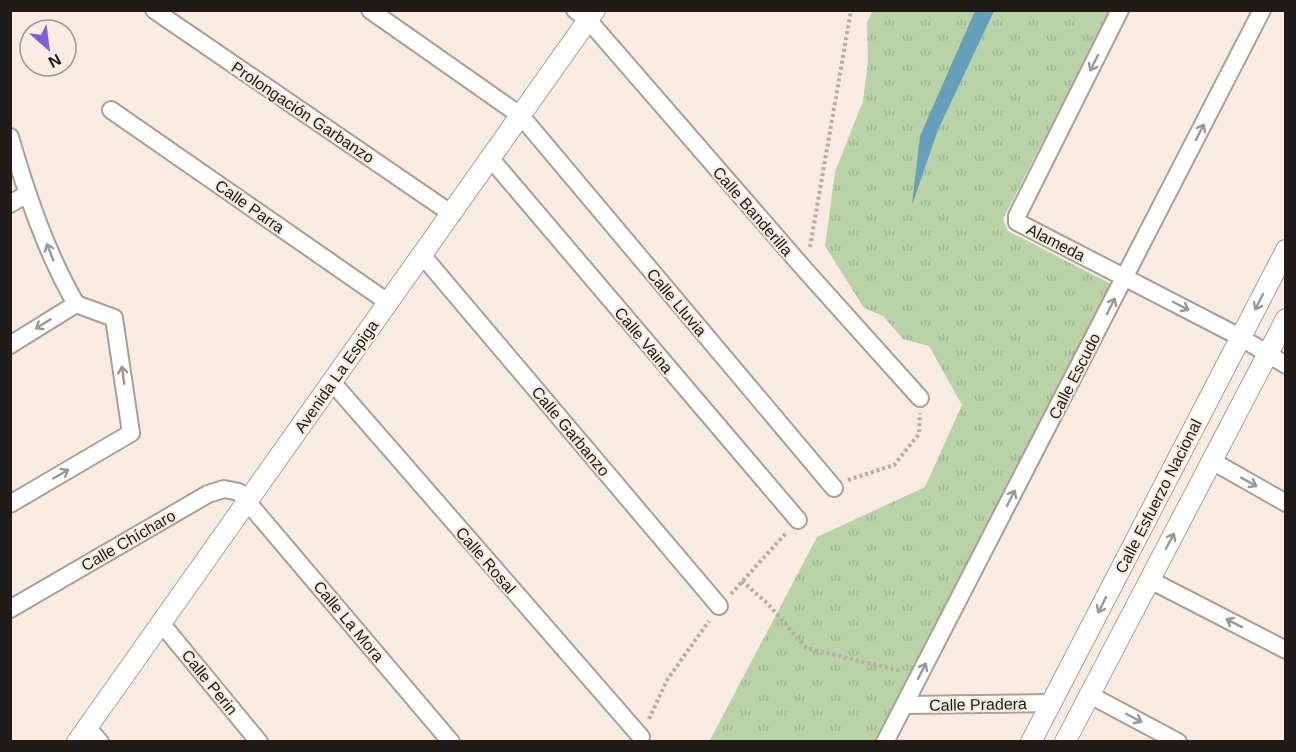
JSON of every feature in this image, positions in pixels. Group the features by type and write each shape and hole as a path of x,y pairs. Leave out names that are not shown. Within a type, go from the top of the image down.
{"street":[{"name":"Prolongación Garbanzo","path":"154,10 452,214"},
{"name":"Calle Lluvia","path":"370,10 521,116 834,488"},
{"name":"Alameda","path":"1120,10 1017,216 1017,222 1126,276 1240,337 1286,365"},
{"name":"Calle Escudo","path":"885,741 1262,10"},
{"name":"Avenida La Espiga","path":"88,737 161,623 521,116 586,14"},
{"name":"Calle Banderilla","path":"586,14 806,272 920,399"},
{"name":"Calle Parra","path":"111,110 389,303"},
{"path":"10,137 27,194 59,274 76,304 114,318 131,433 10,504"},
{"name":"Calle Vaina","path":"490,159 798,520"},
{"path":"10,204 27,194"},
{"name":"Calle Esfuerzo Nacional","path":"1031,741 1286,250"},
{"name":"Calle Garbanzo","path":"422,255 719,606"},
{"path":"10,345 76,304"},
{"name":"Calle Esfuerzo Nacional","path":"1065,741 1286,319"},
{"name":"Calle Rosal","path":"332,382 641,737"},
{"path":"1212,461 1286,503"},
{"name":"Calle Chícharo","path":"10,609 208,494 224,489 239,492 248,500"},
{"name":"Calle La Mora","path":"248,500 451,741"},
{"path":"1150,580 1286,650"},
{"name":"Calle Perin","path":"161,623 259,741"},
{"path":"1090,695 1178,741"},
{"name":"Calle Pradera","path":"905,705 1051,703"}],"path":[{"path":"806,272 851,10"},
{"path":"834,488 857,476 894,465 920,434 920,399"},
{"path":"742,581 768,604 806,648 920,675"}],"green space":[{"path":"873,10 1110,11 1003,219 1008,231 1113,285 875,741 709,742 817,537 925,487 962,405 929,346 903,339 883,316 864,308 825,246 835,172 863,101 868,62 867,22"}],"water":[{"path":"975,11 994,11 938,130 912,205 920,136"}]}
